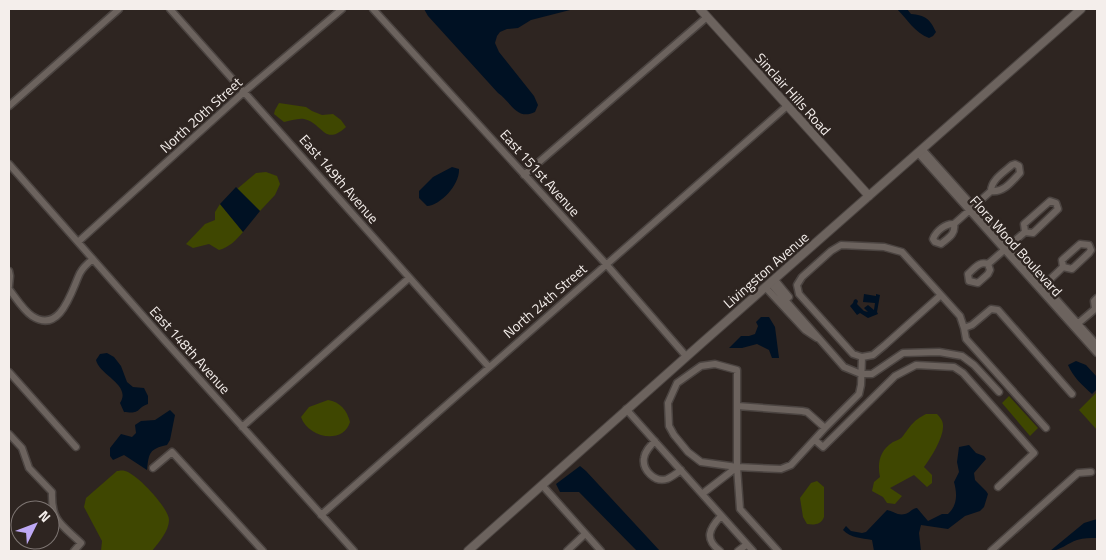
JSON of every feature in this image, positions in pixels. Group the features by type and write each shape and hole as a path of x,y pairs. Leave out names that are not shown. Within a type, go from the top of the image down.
{"street":[{"path":"9,106 119,9"},
{"name":"East 149th Avenue","path":"170,9 489,367"},
{"name":"North 20th Street","path":"78,242 245,92 342,9"},
{"name":"East 151st Avenue","path":"373,9 606,264 686,356"},
{"name":"Sinclair Hills Road","path":"700,9 869,196"},
{"name":"Livingston Avenue","path":"468,551 626,409 1081,9"},
{"path":"524,174 707,17"},
{"name":"North 24th Street","path":"321,515 787,106"},
{"name":"Flora Wood Boulevard","path":"920,151 1042,287 1097,353"},
{"name":"East 148th Avenue","path":"9,164 354,551"},
{"path":"954,224 991,191 991,186 994,182 1012,165 1019,166 1020,173 1002,190 997,192 991,191"},
{"path":"988,264 1025,232 1033,233 1058,209 1056,203 1050,201 1024,224 1025,232"},
{"path":"940,295 886,345 873,355 862,357 853,354 799,294 797,285 802,277 841,244 884,247 902,252 960,316 966,339 1046,428"},
{"path":"1080,244 1090,245 1090,253 1072,269 1063,267 1062,260 1080,244"},
{"path":"9,271 9,288 32,316 43,320 54,318 69,301 80,274 93,258"},
{"path":"1042,287 1063,267"},
{"path":"242,427 409,278"},
{"path":"770,284 805,330 821,340"},
{"path":"770,284 809,319 821,340 844,367 861,374 872,374 903,353 939,352 962,356 999,392"},
{"path":"1076,326 1096,309 1094,302 1097,298"},
{"path":"964,328 972,325 991,309 998,310 1072,394"},
{"name":"Flora Wood Boulevard","path":"1076,326 1097,345"},
{"path":"778,551 740,509 737,467 737,370 715,364 701,366 677,383 668,403 669,426 674,435 688,452 701,462 737,467 781,469 792,465 859,394 862,357"},
{"path":"815,440 824,447 895,376 916,365 954,367 963,373 1034,453 998,487"},
{"path":"9,372 76,447"},
{"path":"989,401 1007,385"},
{"path":"737,406 807,412 825,428"},
{"path":"626,409 752,551"},
{"path":"9,434 22,448 29,468 52,492 51,505 55,517 81,543 74,551"},
{"path":"655,441 648,449 644,458 648,472 657,479 662,480 681,470"},
{"path":"153,468 172,452 263,551"},
{"path":"702,494 737,467"},
{"path":"991,551 1078,473 1091,472"},
{"path":"542,485 601,551"},
{"path":"720,551 713,545 710,535 713,525 722,516"},
{"path":"567,551 586,534"},
{"path":"738,551 746,545"}],"green space":[{"path":"279,103 306,107 322,115 333,114 346,127 333,135 324,132 310,121 304,119 284,122 274,114"},
{"path":"266,172 277,176 280,184 275,195 260,211 237,189 256,173"},
{"path":"220,204 243,232 230,245 219,250 209,244 193,248 186,244 205,224 215,220 215,212"},
{"path":"1097,392 1097,430 1079,410"},
{"path":"1009,396 1038,428 1030,436 1002,403"},
{"path":"328,400 342,407 350,422 340,434 333,436 318,434 311,430 301,417 309,407"},
{"path":"926,414 937,414 943,425 939,441 924,467 932,475 932,483 927,487 914,475 890,488 902,496 895,504 887,503 883,497 872,491 874,482 880,477 880,457 889,445 902,437 915,421"},
{"path":"117,471 125,471 137,478 158,500 168,515 169,524 152,551 101,551 102,541 84,507 86,498"},
{"path":"817,481 824,487 824,517 819,523 807,524 803,517 800,498 811,483"}],"water":[{"path":"424,9 574,9 531,20 518,28 500,32 497,36 495,43 499,52 534,96 538,105 535,112 523,114 515,109 498,93 428,16"},
{"path":"897,9 907,9 911,14 920,15 932,24 936,32 929,38 924,36"},
{"path":"452,167 459,169 453,187 444,198 427,206 419,198 419,191 433,177"},
{"path":"236,187 260,211 243,232 220,204"},
{"path":"864,294 880,295 878,314 868,318 860,313 857,315 850,306 856,299 858,301 857,304 864,311 868,312 864,308 868,305 874,310 875,303 863,302"},
{"path":"761,317 769,317 775,327 779,358 772,358 769,350 757,344 742,348 729,348 741,336 755,334 758,326 756,322"},
{"path":"107,353 114,357 121,366 127,382 133,387 144,388 148,396 148,404 136,412 124,412 120,403 123,397 122,391 98,365 96,360 100,354"},
{"path":"1076,361 1086,365 1097,377 1097,389 1092,394 1078,381 1068,365"},
{"path":"170,410 175,415 170,440 167,445 153,450 148,459 147,470 124,455 113,460 110,456 110,448 121,434 132,437 136,433 135,425 141,421 155,420"},
{"path":"969,445 976,453 984,456 986,459 974,473 975,480 988,494 984,507 980,511 965,516 948,529 921,525 919,533 921,551 874,551 872,540 853,536 843,530 846,526 851,531 866,532 887,510 902,514 917,508 928,521 942,514 948,514 954,507 956,499 954,482 959,472 957,462 959,447"},
{"path":"580,466 660,551 637,551 579,492 560,492 556,484"},
{"path":"1097,519 1097,538 1077,540 1057,550 1050,551 1084,523"}]}
